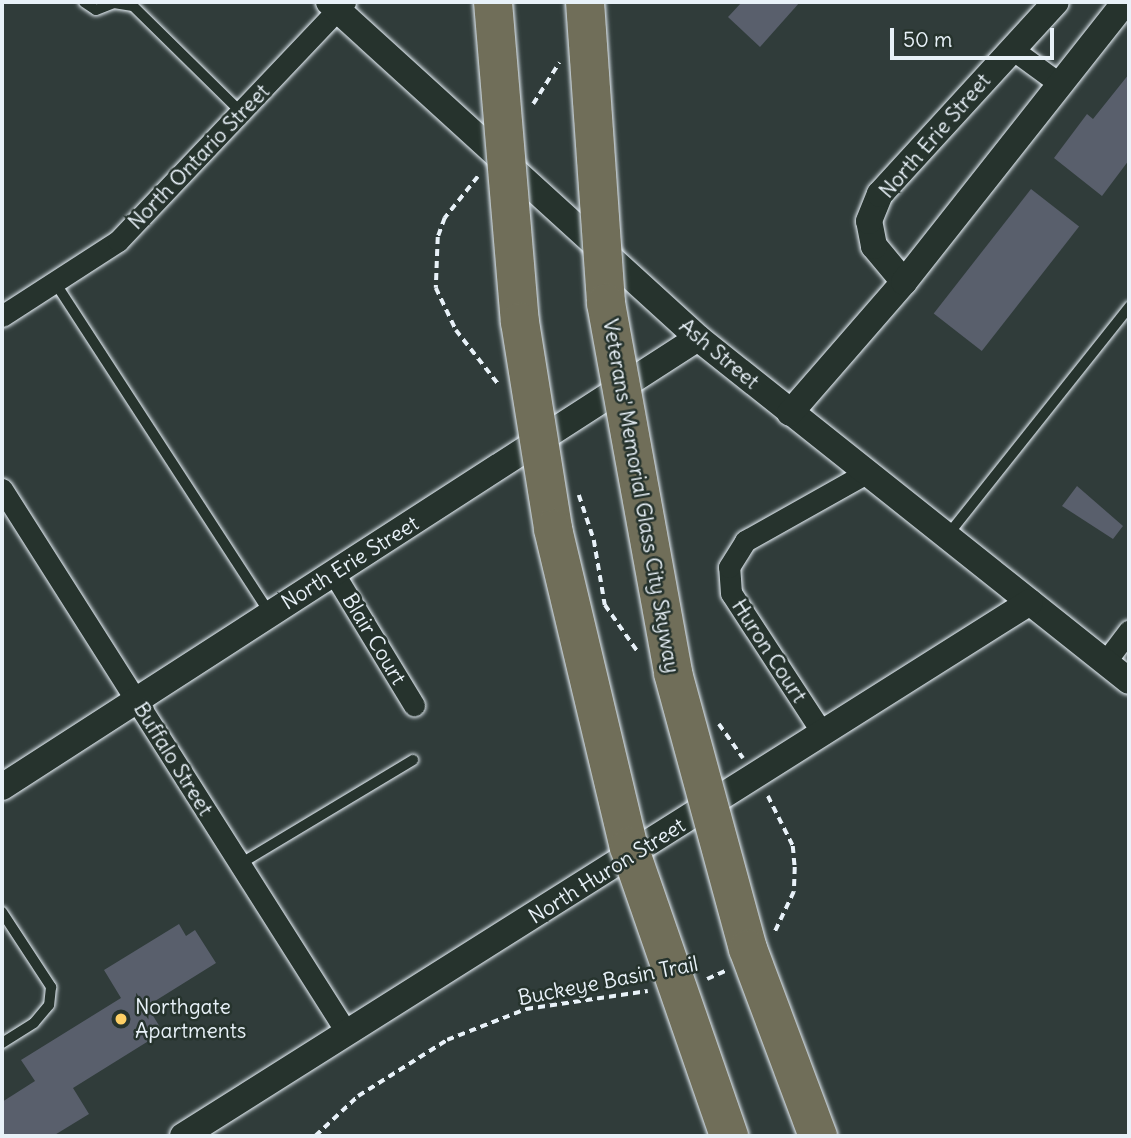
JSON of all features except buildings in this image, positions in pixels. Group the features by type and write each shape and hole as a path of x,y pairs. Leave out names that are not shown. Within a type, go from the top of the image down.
{"highway":[{"path":"493,2 520,322 553,529 629,847 729,1136"},
{"name":"Veterans' Memorial Glass City Skyway","path":"585,2 606,303 673,673 748,949 818,1136"}],"street":[{"name":"North Erie Street","path":"904,282 874,246 869,221 880,194 1056,2"},
{"path":"790,413 904,282 1125,2"},
{"name":"North Ontario Street","path":"2,316 118,241 242,113 337,4"},
{"name":"Ash Street","path":"337,4 698,338 1129,681"},
{"path":"1012,49 1060,83"},
{"name":"North Erie Street","path":"2,787 333,572 541,444 698,338"},
{"name":"Huron Court","path":"823,734 731,593 729,567 745,541 868,472"},
{"name":"Buffalo Street","path":"2,489 345,1030"},
{"name":"Blair Court","path":"333,572 414,705"},
{"name":"North Huron Street","path":"183,1136 345,1030 1030,603"},
{"path":"1106,661 1129,631"}],"lane":[{"path":"84,2 96,10 114,3 133,6 242,113"},
{"path":"54,281 270,614"},
{"path":"947,536 1129,307"},
{"path":"240,864 413,760"},
{"path":"2,912 51,987 49,1005 34,1023 2,1043"}],"path":[{"path":"531,107 566,53"},
{"path":"481,173 445,218 438,237 436,288 456,330 507,394"},
{"path":"764,790 793,846 795,866 788,912 768,939"},
{"name":"Buckeye Basin Trail","path":"702,981 729,968"},
{"name":"Buckeye Basin Trail","path":"315,1136 358,1096 404,1065 477,1027 568,1000 660,989"}],"place":[{"name":"Northgate Apartments","path":"121,1019"}]}
